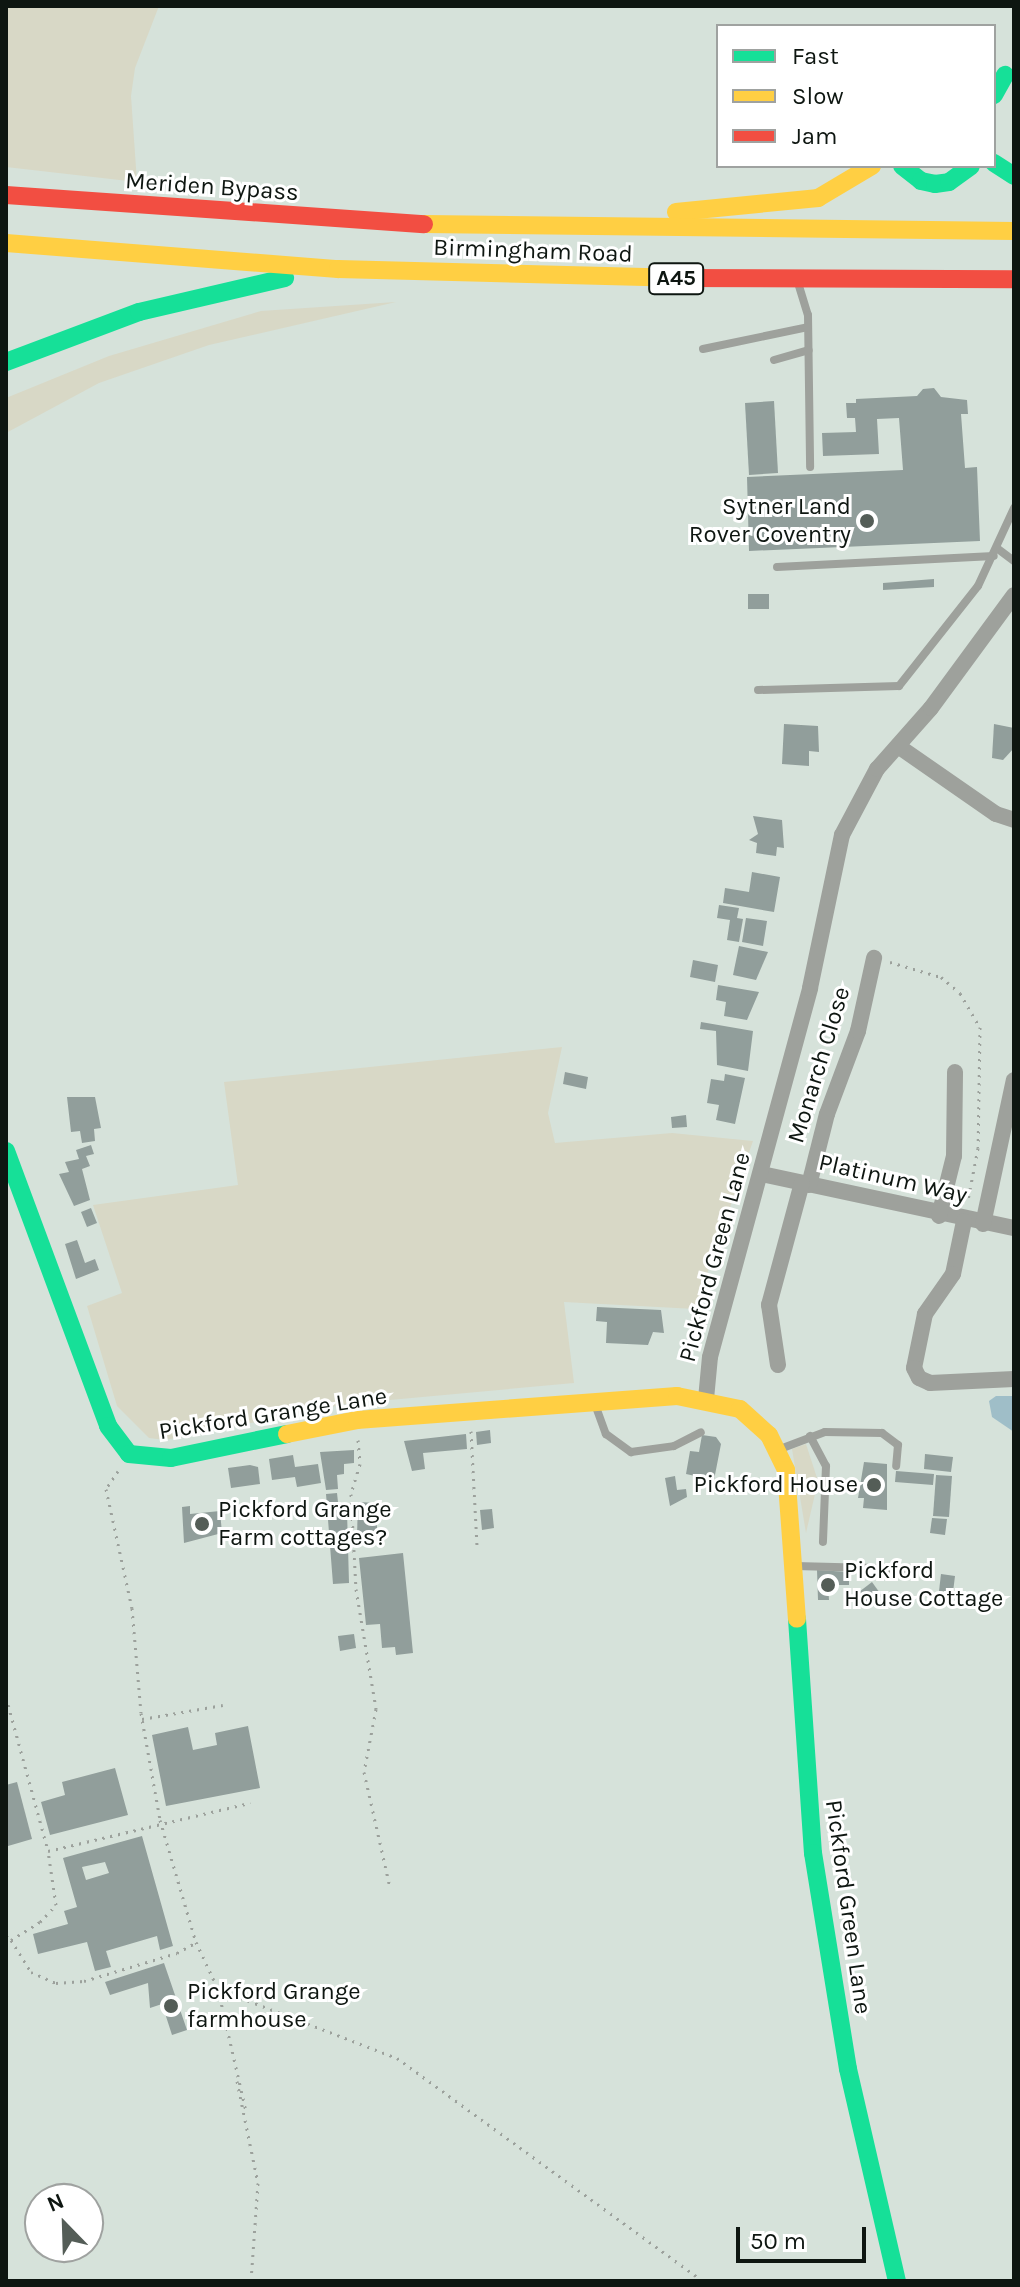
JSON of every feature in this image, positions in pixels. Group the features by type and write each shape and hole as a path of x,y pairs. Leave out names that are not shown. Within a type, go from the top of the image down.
{"main road":[{"path":"996,164 1014,176"},
{"path":"458,225 776,205 838,190 869,168"},
{"path":"905,168 921,181 935,184 949,182 968,168"},
{"name":"Meriden Bypass","path":"6,195 414,224"},
{"name":"Birmingham Road","path":"414,224 1014,231"},
{"name":"A45","path":"6,243 338,269"},
{"name":"Birmingham Road","path":"338,269 793,281 1014,279"},
{"name":"A45","path":"6,362 139,312 212,292 338,269"},
{"name":"Pickford Grange Lane","path":"6,1151 108,1426 129,1454 171,1458 357,1420 595,1402 706,1399"},
{"name":"Pickford Green Lane","path":"706,1399 740,1409 777,1450 786,1470 813,1853 848,2069 897,2281"}],"street":[{"name":"Pickford Green Lane","path":"706,1399 710,1357 810,988 842,835 861,793 1014,595"},
{"path":"898,746 996,814 1014,820"},
{"name":"Monarch Close","path":"778,1365 769,1305 827,1114 858,1031 874,958"},
{"path":"939,1216 954,1156 955,1072"},
{"path":"983,1224 1009,1144 1014,1080"},
{"name":"Platinum Way","path":"762,1174 939,1216 1014,1228"},
{"path":"964,1221 953,1274 925,1314 914,1368 919,1378 930,1383 1014,1379"}],"lane":[{"path":"793,281 802,288 808,327 810,467"},
{"path":"703,349 808,327"},
{"path":"774,360 809,350"},
{"path":"758,690 899,686 978,586 1014,508"},
{"path":"777,567 996,552 1014,561"},
{"path":"595,1402 606,1434 631,1452 674,1446 701,1432"},
{"path":"777,1450 810,1436 850,1430 882,1433 898,1445 896,1466"},
{"path":"810,1436 826,1466 823,1542"},
{"path":"793,1566 914,1569"}],"path":[{"path":"874,958 941,977 965,1000 980,1027 978,1148 964,1221"},
{"path":"470,1424 477,1546"},
{"path":"358,1435 360,1464 351,1494 356,1589 376,1709 364,1772 390,1887"},
{"path":"129,1454 106,1489 132,1608 142,1719 160,1820 196,1942 218,1989 237,2078 236,2096 246,2111 259,2214 251,2281"},
{"path":"6,1697 48,1851 56,1905 11,1940"},
{"path":"142,1719 223,1705"},
{"path":"48,1851 160,1820 250,1803"},
{"path":"6,1936 31,1972 56,1983 84,1981 164,1957 196,1942"},
{"path":"218,1989 397,2058 703,2281"}],"green space":[{"path":"6,6 159,6 135,68 131,96 137,182 6,167"},
{"path":"396,302 209,345 99,383 6,433 6,398 109,356 261,311"},
{"path":"562,1047 548,1113 555,1143 672,1133 753,1141 695,1309 564,1302 574,1383 346,1404 165,1440 149,1438 117,1406 87,1306 122,1293 93,1205 238,1185 224,1082"},
{"path":"806,1444 818,1481 806,1533 792,1449"}],"water":[{"path":"996,1396 1014,1396 1014,1432 992,1417 989,1401"}],"building":[{"path":"934,388 941,397 967,400 968,414 961,414 965,468 977,467 980,541 749,551 747,477 903,470 899,418 877,419 879,454 823,456 822,433 856,432 855,418 847,418 846,403 856,403 856,399 917,396 923,389"},
{"path":"774,401 778,473 749,475 745,403"},
{"path":"934,579 934,587 883,590 883,583"},
{"path":"748,594 769,594 769,609 748,609"},
{"path":"784,724 818,726 819,752 809,751 809,766 782,764"},
{"path":"994,724 1014,728 1014,748 1003,760 992,758"},
{"path":"753,816 782,820 784,848 777,847 776,856 756,853 757,843 749,840 758,834"},
{"path":"752,872 780,877 774,912 723,903 725,888 749,892"},
{"path":"719,905 739,908 737,918 743,919 739,942 727,940 730,920 717,918"},
{"path":"746,918 767,921 763,946 742,942"},
{"path":"739,946 768,952 756,980 733,975"},
{"path":"693,960 718,965 715,982 690,977"},
{"path":"718,985 759,992 747,1020 724,1016 726,1002 716,1000"},
{"path":"701,1022 753,1031 748,1071 717,1065 716,1031 700,1029"},
{"path":"565,1072 588,1077 586,1089 563,1084"},
{"path":"725,1074 745,1078 735,1124 716,1120 719,1105 707,1103 711,1079 724,1081"},
{"path":"67,1097 95,1097 101,1128 94,1129 95,1141 82,1143 80,1131 71,1132"},
{"path":"686,1115 687,1127 672,1128 671,1117"},
{"path":"91,1145 94,1154 86,1156 90,1166 82,1169 90,1200 74,1206 59,1174 69,1172 65,1162 79,1159 76,1150"},
{"path":"91,1208 97,1223 87,1227 81,1212"},
{"path":"77,1240 85,1263 95,1259 99,1270 76,1279 65,1244"},
{"path":"597,1307 661,1310 664,1333 653,1332 648,1345 606,1343 607,1322 596,1321"},
{"path":"490,1430 491,1443 477,1445 476,1432"},
{"path":"466,1434 467,1449 423,1453 425,1469 412,1471 404,1441"},
{"path":"702,1435 716,1437 721,1444 714,1480 686,1474 690,1451 699,1452"},
{"path":"354,1450 354,1463 344,1464 344,1474 337,1475 338,1489 326,1490 320,1452"},
{"path":"925,1454 953,1457 951,1472 924,1469"},
{"path":"293,1455 295,1467 318,1464 321,1483 297,1487 295,1477 272,1480 269,1459"},
{"name":"Pickford House","path":"864,1462 887,1464 887,1510 863,1508 864,1498 858,1498"},
{"path":"258,1467 260,1484 231,1488 228,1468"},
{"path":"896,1471 934,1474 933,1485 895,1482"},
{"path":"936,1475 952,1476 949,1517 933,1516"},
{"path":"675,1476 677,1490 686,1489 687,1497 670,1506 665,1478"},
{"path":"337,1493 339,1511 347,1511 349,1583 333,1584 326,1494"},
{"path":"358,1502 377,1503 377,1537 357,1536"},
{"name":"Pickford Grange Farm cottages?","path":"190,1506 190,1514 220,1511 222,1533 184,1543 182,1507"},
{"path":"492,1509 494,1528 482,1530 480,1510"},
{"path":"932,1518 947,1519 945,1535 930,1533"},
{"path":"403,1553 413,1653 396,1655 395,1647 382,1648 380,1624 366,1625 359,1558"},
{"name":"Pickford House Cottage","path":"817,1570 849,1572 849,1585 828,1585 829,1600 818,1600"},
{"path":"941,1574 955,1576 953,1592 939,1591"},
{"path":"872,1582 882,1596 869,1606 859,1592"},
{"path":"354,1634 356,1648 340,1651 338,1636"},
{"path":"248,1726 260,1788 166,1806 152,1735 188,1727 193,1750 217,1745 215,1733"},
{"path":"115,1768 128,1815 50,1835 41,1802 65,1795 62,1782"},
{"path":"17,1782 32,1839 8,1846 6,1785"},
{"path":"142,1836 173,1946 160,1950 157,1936 106,1951 111,1967 95,1971 87,1942 38,1954 33,1934 68,1924 64,1911 77,1907 63,1858","holes":["105,1862 109,1873 86,1880 82,1867"]},
{"path":"164,1963 187,2030 172,2035 162,2004 150,2008 148,1983 110,1995 105,1982"}],"traffic: fast":[{"path":"996,91 1005,75"},
{"path":"996,164 1014,176"},
{"path":"905,168 921,181 935,184 949,182 968,168"},
{"path":"6,362 139,312 285,278"},
{"path":"6,1151 108,1426 129,1454 171,1458 287,1434"},
{"path":"797,1619 813,1853 848,2069 897,2281"}],"traffic: slow":[{"path":"676,212 818,198 869,168"},
{"path":"424,224 1014,231"},
{"path":"6,243 338,269 674,278"},
{"path":"287,1434 357,1420 677,1396 740,1409 769,1435 786,1470 797,1619"}],"traffic: jam":[{"path":"6,195 424,224"},
{"path":"674,278 1014,279"}],"place":[{"name":"Sytner Land Rover Coventry","path":"867,521"},
{"name":"Pickford House","path":"874,1485"},
{"name":"Pickford Grange Farm cottages?","path":"202,1524"},
{"name":"Pickford House Cottage","path":"828,1585"},
{"name":"Pickford Grange farmhouse","path":"171,2006"}]}
